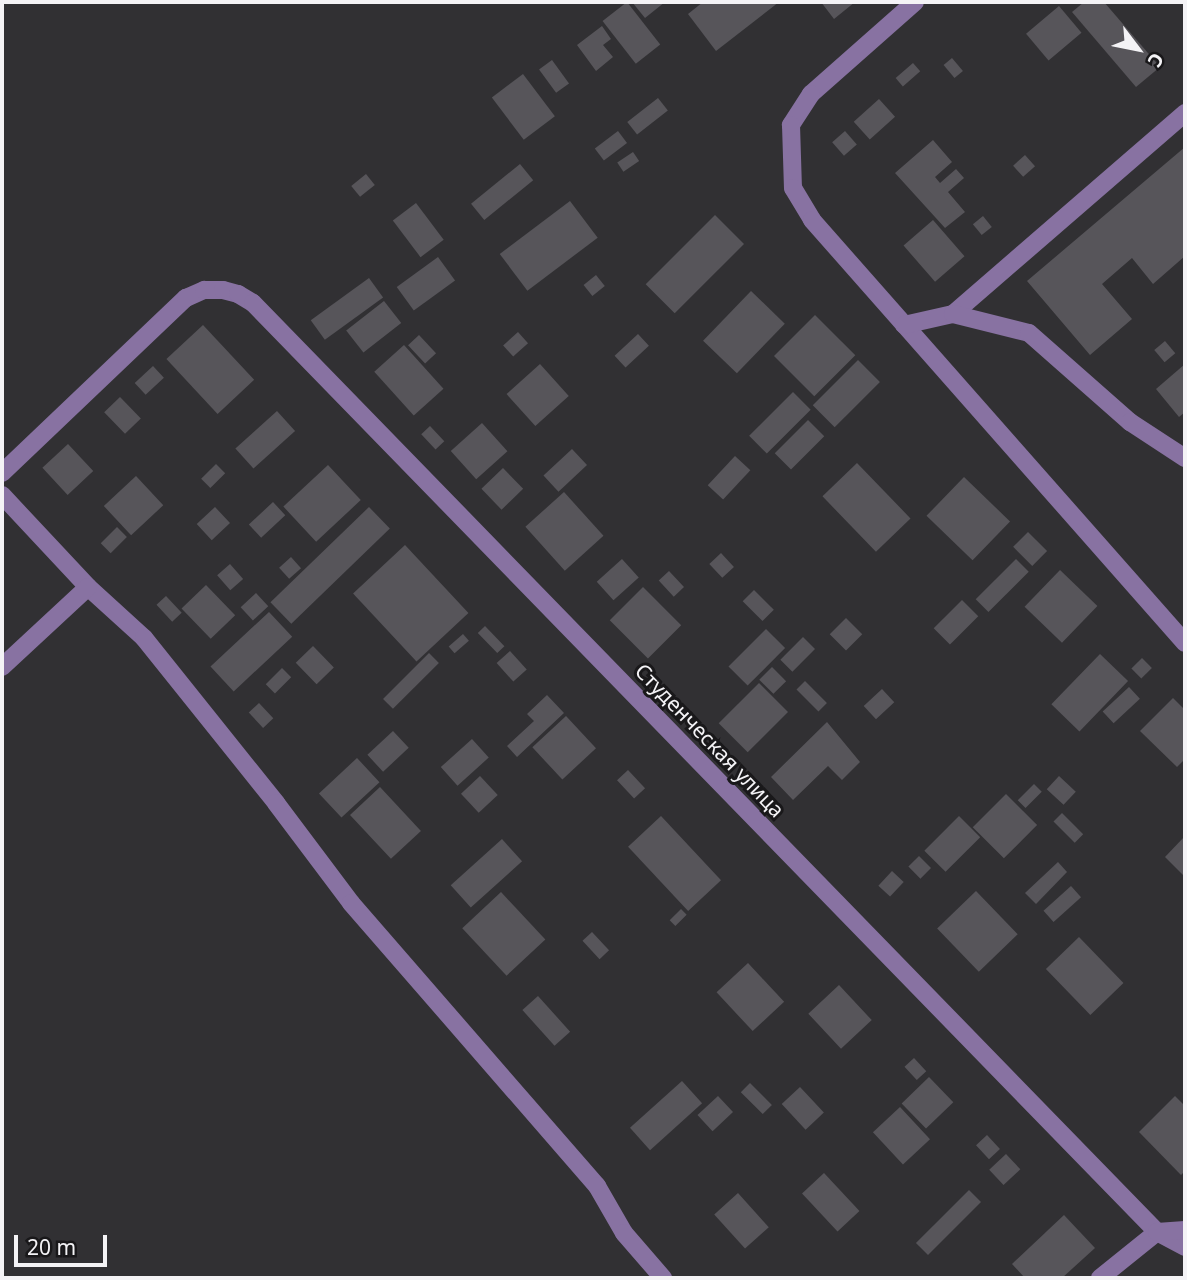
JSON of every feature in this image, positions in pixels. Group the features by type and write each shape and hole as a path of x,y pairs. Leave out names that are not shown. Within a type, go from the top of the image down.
{"street":[{"path":"915,2 811,94 791,125 790,161 793,188 812,220 1185,643"},
{"path":"953,314 1185,113"},
{"name":"Студенческая улица","path":"2,473 186,298 204,290 223,290 238,294 253,303 1157,1232 1185,1247"},
{"path":"904,325 953,314 1029,333 1130,422 1185,458"},
{"path":"2,495 88,587 144,638 276,803 351,903 597,1186 624,1233 663,1278"},
{"path":"2,667 88,587"},
{"path":"1100,1278 1157,1232 1185,1230"}],"building":[{"path":"627,2 660,45 636,64 603,21"},
{"path":"632,2 665,2 645,18"},
{"path":"703,2 779,2 716,51 688,14"},
{"path":"821,2 855,2 834,19"},
{"path":"1084,2 1104,2 1160,67 1136,87 1072,12"},
{"path":"1059,6 1081,33 1049,60 1026,34"},
{"path":"602,26 611,39 603,45 613,57 596,71 577,45"},
{"path":"952,58 963,71 955,78 944,65"},
{"path":"552,60 569,83 556,93 539,69"},
{"path":"913,63 920,71 903,86 896,78"},
{"path":"523,74 555,116 524,140 492,97"},
{"path":"658,98 668,111 637,135 627,122"},
{"path":"879,99 895,117 870,140 854,122"},
{"path":"618,131 627,143 604,160 595,148"},
{"path":"845,131 857,145 844,156 832,142"},
{"path":"933,140 952,162 935,177 940,183 956,169 964,178 948,192 965,212 945,228 895,173"},
{"path":"1185,147 1185,256 1153,284 1132,258 1102,284 1132,319 1090,355 1027,281"},
{"path":"633,152 639,161 623,172 617,163"},
{"path":"1025,155 1035,166 1023,177 1013,166"},
{"path":"520,164 533,180 484,220 471,204"},
{"path":"366,174 375,185 360,197 351,186"},
{"path":"570,201 598,238 527,291 500,254"},
{"path":"416,203 444,240 421,257 393,220"},
{"path":"715,215 744,244 675,313 646,284"},
{"path":"983,216 992,227 982,235 973,224"},
{"path":"933,220 964,256 935,282 904,246"},
{"path":"438,257 455,280 414,310 397,287"},
{"path":"596,275 605,286 592,296 584,285"},
{"path":"369,278 383,297 325,340 311,320"},
{"path":"751,291 785,324 737,373 703,341"},
{"path":"384,301 401,323 363,353 346,331"},
{"path":"815,315 855,355 814,396 774,356"},
{"path":"203,325 254,380 218,414 166,359"},
{"path":"518,332 528,343 513,357 503,345"},
{"path":"638,334 649,346 626,368 615,356"},
{"path":"419,335 436,353 425,364 408,345"},
{"path":"1165,341 1175,353 1165,362 1154,350"},
{"path":"404,345 443,389 414,416 374,372"},
{"path":"858,360 880,382 835,427 813,405"},
{"path":"540,364 569,396 535,426 507,394"},
{"path":"1185,364 1185,412 1179,417 1156,389"},
{"path":"153,366 164,378 146,395 135,383"},
{"path":"793,392 811,410 767,454 749,436"},
{"path":"120,397 141,419 125,434 104,412"},
{"path":"277,411 295,431 253,469 235,448"},
{"path":"808,420 824,436 791,469 775,453"},
{"path":"482,423 507,451 476,479 451,451"},
{"path":"430,426 444,441 436,450 421,434"},
{"path":"68,444 93,471 68,495 42,468"},
{"path":"572,449 587,465 558,492 543,476"},
{"path":"735,456 750,470 723,500 708,485"},
{"path":"857,463 910,518 876,552 822,496"},
{"path":"216,464 225,473 210,488 201,479"},
{"path":"328,465 361,500 316,542 283,507"},
{"path":"503,468 523,489 502,510 481,489"},
{"path":"136,476 163,505 131,535 104,506"},
{"path":"964,477 1010,521 973,560 926,516"},
{"path":"564,492 603,536 565,571 525,527"},
{"path":"273,502 285,515 261,538 249,525"},
{"path":"215,507 230,523 212,540 197,524"},
{"path":"369,507 390,529 291,624 270,602"},
{"path":"117,527 127,537 111,553 101,543"},
{"path":"1028,532 1047,551 1032,566 1013,547"},
{"path":"405,545 468,613 416,661 353,593"},
{"path":"721,553 734,567 722,578 709,564"},
{"path":"291,557 301,568 289,579 279,568"},
{"path":"622,559 639,578 613,600 597,582"},
{"path":"1016,559 1029,572 988,612 976,599"},
{"path":"230,564 243,579 230,590 217,575"},
{"path":"1060,570 1097,606 1062,643 1025,607"},
{"path":"669,571 684,587 674,597 659,581"},
{"path":"206,585 235,615 211,639 182,609"},
{"path":"643,587 681,625 648,658 610,620"},
{"path":"754,590 774,610 762,621 743,601"},
{"path":"256,593 268,606 253,620 241,607"},
{"path":"166,596 182,613 172,622 156,605"},
{"path":"962,600 978,616 950,645 934,628"},
{"path":"269,612 292,637 234,691 210,667"},
{"path":"846,618 862,634 846,651 830,634"},
{"path":"485,626 504,646 497,653 478,633"},
{"path":"766,629 785,648 748,686 729,666"},
{"path":"463,634 469,641 455,653 449,646"},
{"path":"803,637 815,649 792,672 780,660"},
{"path":"313,646 334,668 317,684 296,663"},
{"path":"510,651 527,670 513,682 497,663"},
{"path":"429,653 439,663 393,709 383,699"},
{"path":"1100,654 1128,681 1079,731 1051,704"},
{"path":"1142,658 1152,668 1141,679 1131,669"},
{"path":"772,667 786,681 773,694 759,680"},
{"path":"282,668 291,677 275,693 266,684"},
{"path":"805,681 827,703 818,711 797,689"},
{"path":"759,683 788,712 748,752 719,723"},
{"path":"1129,687 1140,699 1114,723 1103,712"},
{"path":"882,689 894,702 876,719 864,706"},
{"path":"547,695 564,713 517,757 507,746 534,721 527,714"},
{"path":"1173,698 1185,710 1185,759 1177,767 1140,731"},
{"path":"259,703 273,718 263,728 249,713"},
{"path":"566,716 596,748 562,780 532,747"},
{"path":"827,722 860,762 842,780 828,766 793,800 771,777"},
{"path":"393,731 409,748 383,772 367,755"},
{"path":"472,739 489,758 458,786 441,767"},
{"path":"357,758 380,782 341,818 319,793"},
{"path":"628,770 645,788 634,799 617,780"},
{"path":"480,776 498,795 479,813 461,794"},
{"path":"1059,776 1076,792 1064,805 1047,789"},
{"path":"1034,784 1042,792 1026,808 1018,800"},
{"path":"380,787 421,831 391,859 350,815"},
{"path":"1006,794 1037,825 1004,858 973,827"},
{"path":"1062,813 1083,834 1075,843 1054,821"},
{"path":"661,816 721,880 688,911 628,847"},
{"path":"959,816 980,837 946,872 924,851"},
{"path":"1185,836 1185,877 1165,857"},
{"path":"502,839 522,861 471,907 451,885"},
{"path":"919,856 931,868 920,879 908,867"},
{"path":"1058,862 1067,872 1036,904 1025,893"},
{"path":"892,871 904,882 890,897 878,886"},
{"path":"1071,886 1081,897 1054,922 1044,911"},
{"path":"976,891 1018,934 979,972 937,929"},
{"path":"501,892 545,940 507,976 462,928"},
{"path":"681,909 687,915 675,926 670,920"},
{"path":"592,932 609,950 600,959 582,941"},
{"path":"1079,937 1123,983 1090,1015 1046,969"},
{"path":"748,963 784,1002 753,1031 717,992"},
{"path":"839,985 872,1020 841,1049 808,1014"},
{"path":"538,996 570,1032 555,1046 522,1010"},
{"path":"914,1058 926,1071 917,1080 904,1067"},
{"path":"929,1077 953,1102 926,1129 902,1103"},
{"path":"682,1081 702,1103 650,1150 630,1128"},
{"path":"750,1083 772,1105 763,1114 741,1092"},
{"path":"800,1087 824,1113 806,1130 782,1104"},
{"path":"718,1096 733,1112 713,1131 698,1115"},
{"path":"1175,1096 1185,1106 1185,1171 1181,1175 1139,1132"},
{"path":"900,1107 930,1139 903,1164 873,1132"},
{"path":"987,1135 1000,1149 989,1159 976,1145"},
{"path":"1006,1154 1020,1169 1004,1185 989,1170"},
{"path":"824,1173 859,1211 838,1231 802,1193"},
{"path":"969,1190 981,1202 928,1255 916,1243"},
{"path":"738,1193 769,1227 745,1249 714,1214"},
{"path":"1064,1215 1095,1248 1062,1278 1025,1278 1012,1264"}]}
